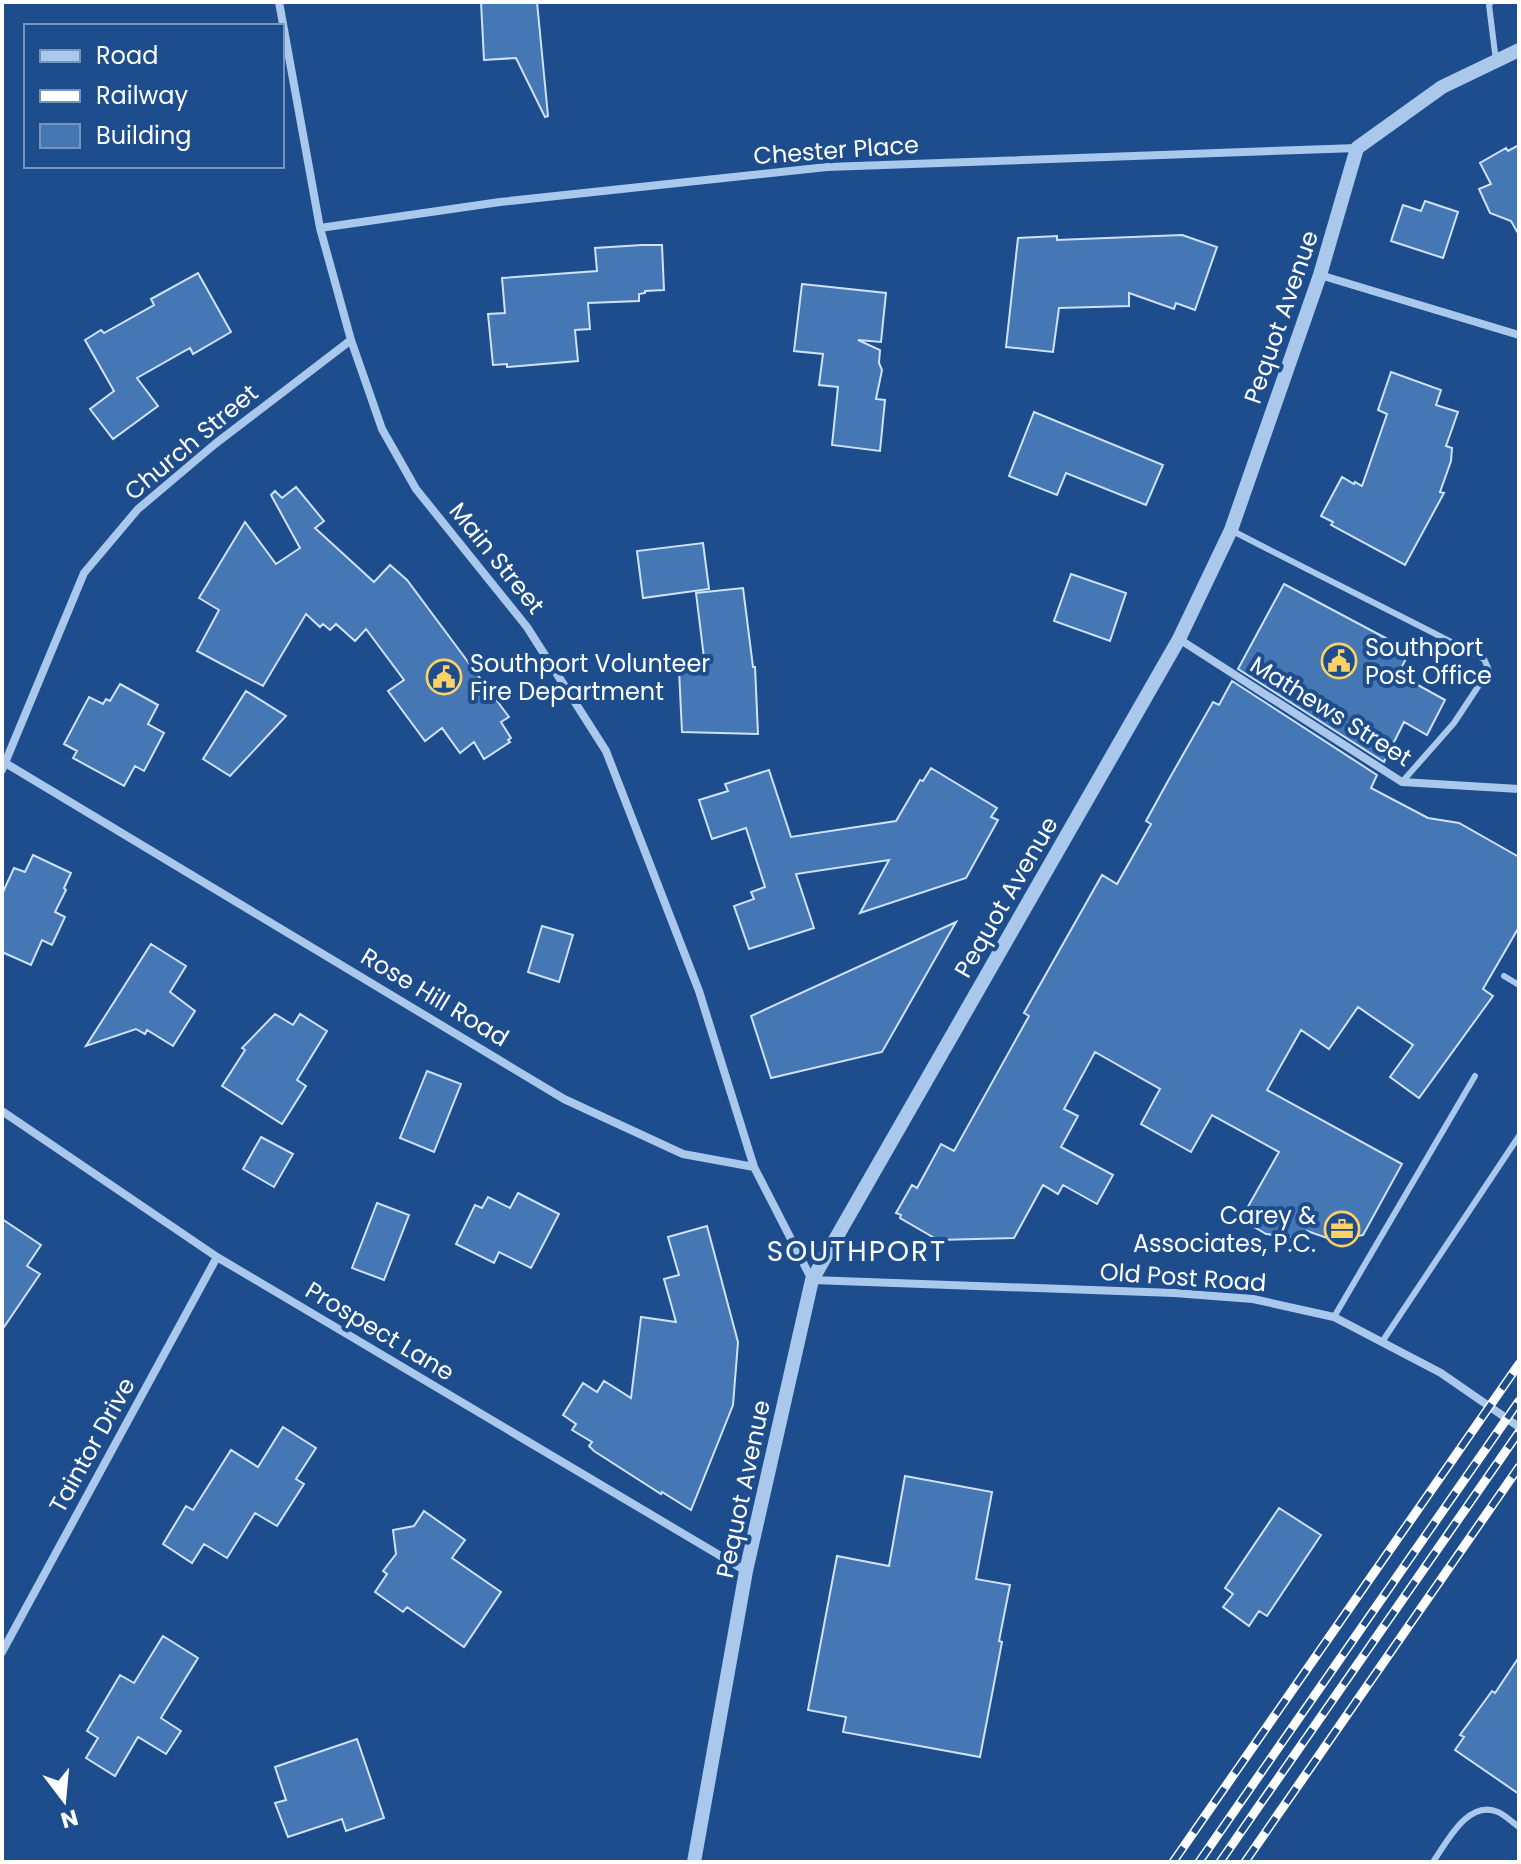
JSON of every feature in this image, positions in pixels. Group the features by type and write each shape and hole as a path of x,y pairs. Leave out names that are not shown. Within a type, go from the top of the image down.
{"street":[{"name":"Main Street","path":"279,2 283,24"},
{"name":"Main Street","path":"284,30 320,228 351,340 382,429 416,489 527,627 606,751 699,991 754,1167"},
{"path":"1357,148 1442,87 1519,50"},
{"name":"Chester Place","path":"320,228 500,202 827,167 1357,148"},
{"name":"Pequot Avenue","path":"694,1862 746,1571 812,1280 1179,639 1231,530 1320,275 1357,148"},
{"path":"1320,275 1519,335"},
{"name":"Church Street","path":"3,764 84,573 138,509 215,444 351,340"},
{"name":"Mathews Street","path":"1179,639 1402,782 1519,789"},
{"name":"Rose Hill Road","path":"3,764 564,1099 683,1154 754,1167"},
{"name":"Prospect Lane","path":"2,1111 217,1257 746,1571"},
{"path":"754,1167 812,1280"},
{"name":"Taintor Drive","path":"2,1652 217,1257"},
{"name":"Old Post Road","path":"812,1280 1174,1293 1253,1299 1334,1317 1441,1373 1519,1427"}],"lane":[{"path":"1491,2 1496,61"},
{"path":"1231,530 1484,659 1489,670 1454,723 1402,782"},
{"path":"1504,976 1519,985"},
{"path":"1334,1317 1475,1076"},
{"path":"1382,1342 1519,1136"},
{"path":"1433,1862 1460,1823 1478,1810 1496,1811 1519,1827"}],"building":[{"path":"481,2 537,2 548,116 545,117 516,58 484,60"},
{"path":"1519,145 1519,235 1511,221 1490,213 1479,189 1491,184 1480,163 1506,148 1508,151"},
{"path":"1425,201 1458,212 1443,258 1391,241 1403,205 1421,211"},
{"path":"1182,235 1217,247 1195,310 1176,303 1174,309 1129,293 1129,306 1059,308 1053,352 1006,347 1018,238 1057,236 1057,240"},
{"path":"662,245 664,290 645,291 639,294 639,301 588,303 590,329 575,330 578,361 507,367 507,364 493,365 488,314 505,313 502,278 597,271 595,248"},
{"path":"198,273 231,332 193,354 190,348 137,378 158,406 113,439 90,409 114,391 85,340 154,305 151,299"},
{"path":"802,284 886,293 881,342 858,340 880,350 882,370 876,399 885,400 880,451 832,445 838,387 819,385 823,354 794,351"},
{"path":"1391,372 1441,390 1436,405 1458,412 1446,446 1452,448 1451,461 1440,492 1444,493 1405,565 1331,525 1333,522 1321,516 1342,477 1362,486 1387,414 1378,410"},
{"path":"1034,412 1163,465 1146,505 1066,473 1057,495 1009,476"},
{"path":"296,487 324,521 315,528 374,582 390,565 407,580 509,717 501,722 511,738 508,740 510,742 484,759 474,742 460,753 442,728 425,741 388,691 404,680 366,629 355,641 336,624 330,630 323,624 320,627 306,614 263,686 197,651 219,610 199,598 245,522 276,564 300,548 271,495 275,491 282,498"},
{"path":"703,543 709,589 643,598 637,551"},
{"path":"1071,574 1126,593 1110,641 1054,621"},
{"path":"1284,584 1410,651 1398,674 1445,700 1427,735 1404,722 1384,762 1238,669"},
{"path":"743,588 755,667 758,734 682,732 679,670 683,670 682,659 704,658 696,593"},
{"path":"1232,681 1377,775 1371,788 1428,818 1459,823 1519,857 1519,927 1483,989 1493,996 1419,1098 1390,1077 1413,1045 1358,1007 1329,1049 1301,1030 1267,1090 1402,1164 1363,1235 1333,1240 1307,1231 1302,1239 1266,1234 1241,1219 1279,1152 1212,1115 1191,1152 1141,1124 1160,1089 1095,1052 1064,1109 1078,1116 1061,1147 1113,1175 1097,1204 1063,1185 1058,1194 1043,1185 1014,1238 938,1240 896,1213 912,1185 917,1188 941,1144 954,1151 1029,1016 1024,1013 1102,875 1117,884 1151,824 1146,821 1168,781 1213,702 1219,705"},
{"path":"120,684 158,705 148,724 164,733 144,771 135,766 124,786 73,758 77,751 64,744 89,697 103,704 106,699 110,701"},
{"path":"246,691 286,716 230,776 203,759"},
{"path":"931,768 997,808 991,817 998,820 966,878 860,913 889,860 796,874 814,928 749,949 734,906 754,899 751,892 765,887 746,828 712,839 699,800 728,791 725,784 769,770 791,837 896,821 920,780 923,781"},
{"path":"33,855 71,873 55,912 65,917 52,945 42,940 31,965 2,952 2,894 14,868 25,872"},
{"path":"956,922 882,1052 771,1078 751,1016"},
{"path":"542,926 573,935 559,982 528,972"},
{"path":"151,944 186,966 170,992 195,1011 173,1046 147,1030 145,1034 136,1029 86,1046"},
{"path":"275,1014 293,1025 300,1014 327,1031 297,1080 306,1086 282,1124 222,1086 245,1050 242,1048"},
{"path":"427,1071 461,1084 434,1152 400,1138"},
{"path":"261,1137 293,1154 274,1187 243,1169"},
{"path":"518,1193 559,1214 531,1268 499,1252 494,1263 456,1244 475,1205 482,1208 488,1197 510,1208"},
{"path":"377,1203 409,1215 384,1280 352,1268"},
{"path":"2,1219 41,1245 27,1266 40,1274 2,1330"},
{"path":"707,1226 738,1342 733,1405 691,1510 594,1451 589,1446 592,1442 572,1430 576,1424 563,1415 583,1383 597,1392 604,1381 631,1398 641,1317 676,1322 664,1279 679,1275 668,1237"},
{"path":"283,1427 316,1448 296,1479 304,1484 277,1526 255,1513 227,1558 204,1544 192,1563 163,1544 186,1506 193,1510 231,1450 258,1467"},
{"path":"905,1476 992,1492 976,1579 1010,1585 980,1757 843,1732 846,1717 808,1710 837,1556 889,1566"},
{"path":"1279,1508 1321,1535 1267,1616 1259,1611 1249,1626 1223,1607 1233,1594 1225,1588"},
{"path":"424,1511 465,1540 452,1558 501,1592 464,1647 407,1607 403,1612 375,1592 387,1574 383,1571 396,1554 393,1530 414,1526"},
{"path":"163,1636 198,1658 161,1718 181,1731 166,1754 138,1737 115,1776 86,1758 98,1738 87,1731 120,1675 134,1683"},
{"path":"1519,1657 1519,1794 1455,1750 1464,1737 1460,1735 1492,1691 1495,1693"},
{"path":"357,1739 384,1818 346,1831 342,1819 288,1837 275,1803 286,1800 275,1767"}],"railway":[{"path":"1173,1862 1519,1364"},
{"path":"1199,1862 1519,1401"},
{"path":"1220,1862 1519,1432"},
{"path":"1245,1862 1519,1467"}],"place":[{"name":"Southport Post Office","path":"1339,661"},
{"name":"Southport Volunteer Fire Department","path":"444,677"},
{"name":"Carey & Associates, P.C.","path":"1342,1229"}],"district":[{"name":"SOUTHPORT","path":"857,1251"}]}
